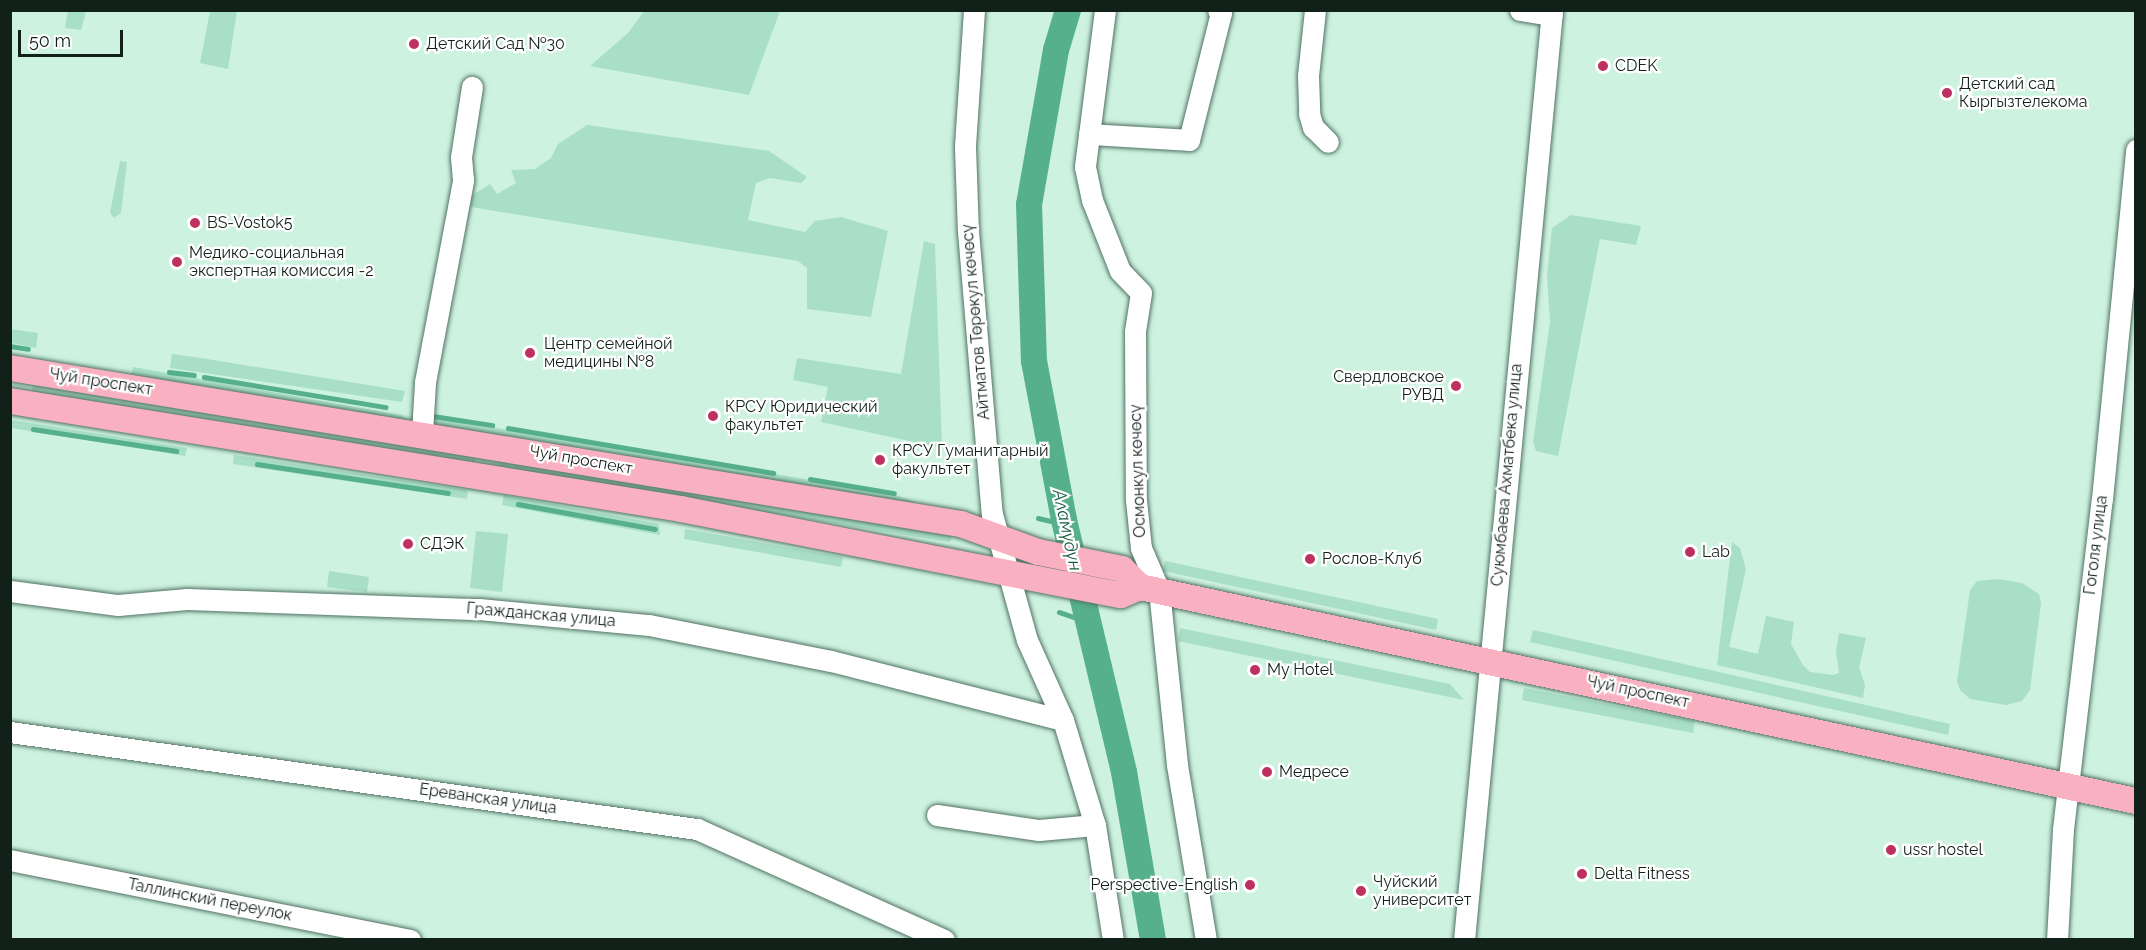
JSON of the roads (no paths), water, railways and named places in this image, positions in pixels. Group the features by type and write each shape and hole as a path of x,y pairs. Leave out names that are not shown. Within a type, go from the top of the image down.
{"main road":[{"name":"Чуй проспект","path":"14,368 422,433 961,524 1001,541 1135,585 1489,659 2136,801"},
{"path":"11,401 14,368"},
{"name":"Чуй проспект","path":"11,401 681,509 1045,580 1135,585"}],"street":[{"name":"Айтматов Төрөкул көчөсү","path":"974,10 965,147 968,231 992,514 1027,640 1063,720 1095,825 1113,939"},
{"name":"Осмонкул көчөсү","path":"1105,10 1085,167 1092,200 1120,271 1141,293 1135,332 1137,500 1141,549 1135,585 1177,765 1206,939"},
{"path":"1089,134 1189,140 1221,13 1218,10"},
{"path":"1315,10 1308,76 1309,114 1313,127 1328,142"},
{"path":"1520,10 1552,13"},
{"name":"Суюмбаева Ахматбека улица","path":"1464,939 1552,13"},
{"path":"422,433 425,382 463,180 461,157 472,87"},
{"name":"Гоголя улица","path":"2057,939 2068,786 2102,499 2136,150"},
{"name":"Гражданская улица","path":"10,591 118,605 188,599 460,608 649,625 831,662 1063,720"},
{"name":"Ереванская улица","path":"10,732 697,829 944,939"},
{"path":"937,815 1040,830 1095,825"},
{"name":"Таллинский переулок","path":"10,860 410,939"}],"waterway":[{"name":"Аламүдүн","path":"1068,10 1056,50 1029,204 1034,361 1064,520 1124,772 1153,940"},
{"path":"10,346 28,349"},
{"path":"169,372 194,375"},
{"path":"204,377 386,407"},
{"path":"433,416 492,425"},
{"path":"508,428 773,473"},
{"path":"33,429 176,451"},
{"path":"257,464 448,493"},
{"path":"810,479 894,493"},
{"path":"518,504 655,529"},
{"path":"1038,518 1065,524"},
{"path":"1059,612 1088,622"}],"place":[{"name":"Детский Сад №30","path":"414,44"},
{"name":"CDEK","path":"1603,66"},
{"name":"Детский сад Кыргызтелекома","path":"1947,93"},
{"name":"BS-Vostok5","path":"195,223"},
{"name":"Медико-социальная экспертная комиссия -2","path":"177,262"},
{"name":"Центр семейной медицины №8","path":"530,353"},
{"name":"Свердловское РУВД","path":"1456,386"},
{"name":"КРСУ Юридический факультет","path":"713,416"},
{"name":"КРСУ Гуманитарный факультет","path":"880,460"},
{"name":"СДЭК","path":"408,544"},
{"name":"Lab","path":"1690,552"},
{"name":"Рослов-Клуб","path":"1310,559"},
{"name":"My Hotel","path":"1255,670"},
{"name":"Медресе","path":"1267,772"},
{"name":"ussr hostel","path":"1891,850"},
{"name":"Delta Fitness","path":"1582,874"},
{"name":"Perspective-English","path":"1250,885"},
{"name":"Чуйский университет","path":"1361,891"}]}
